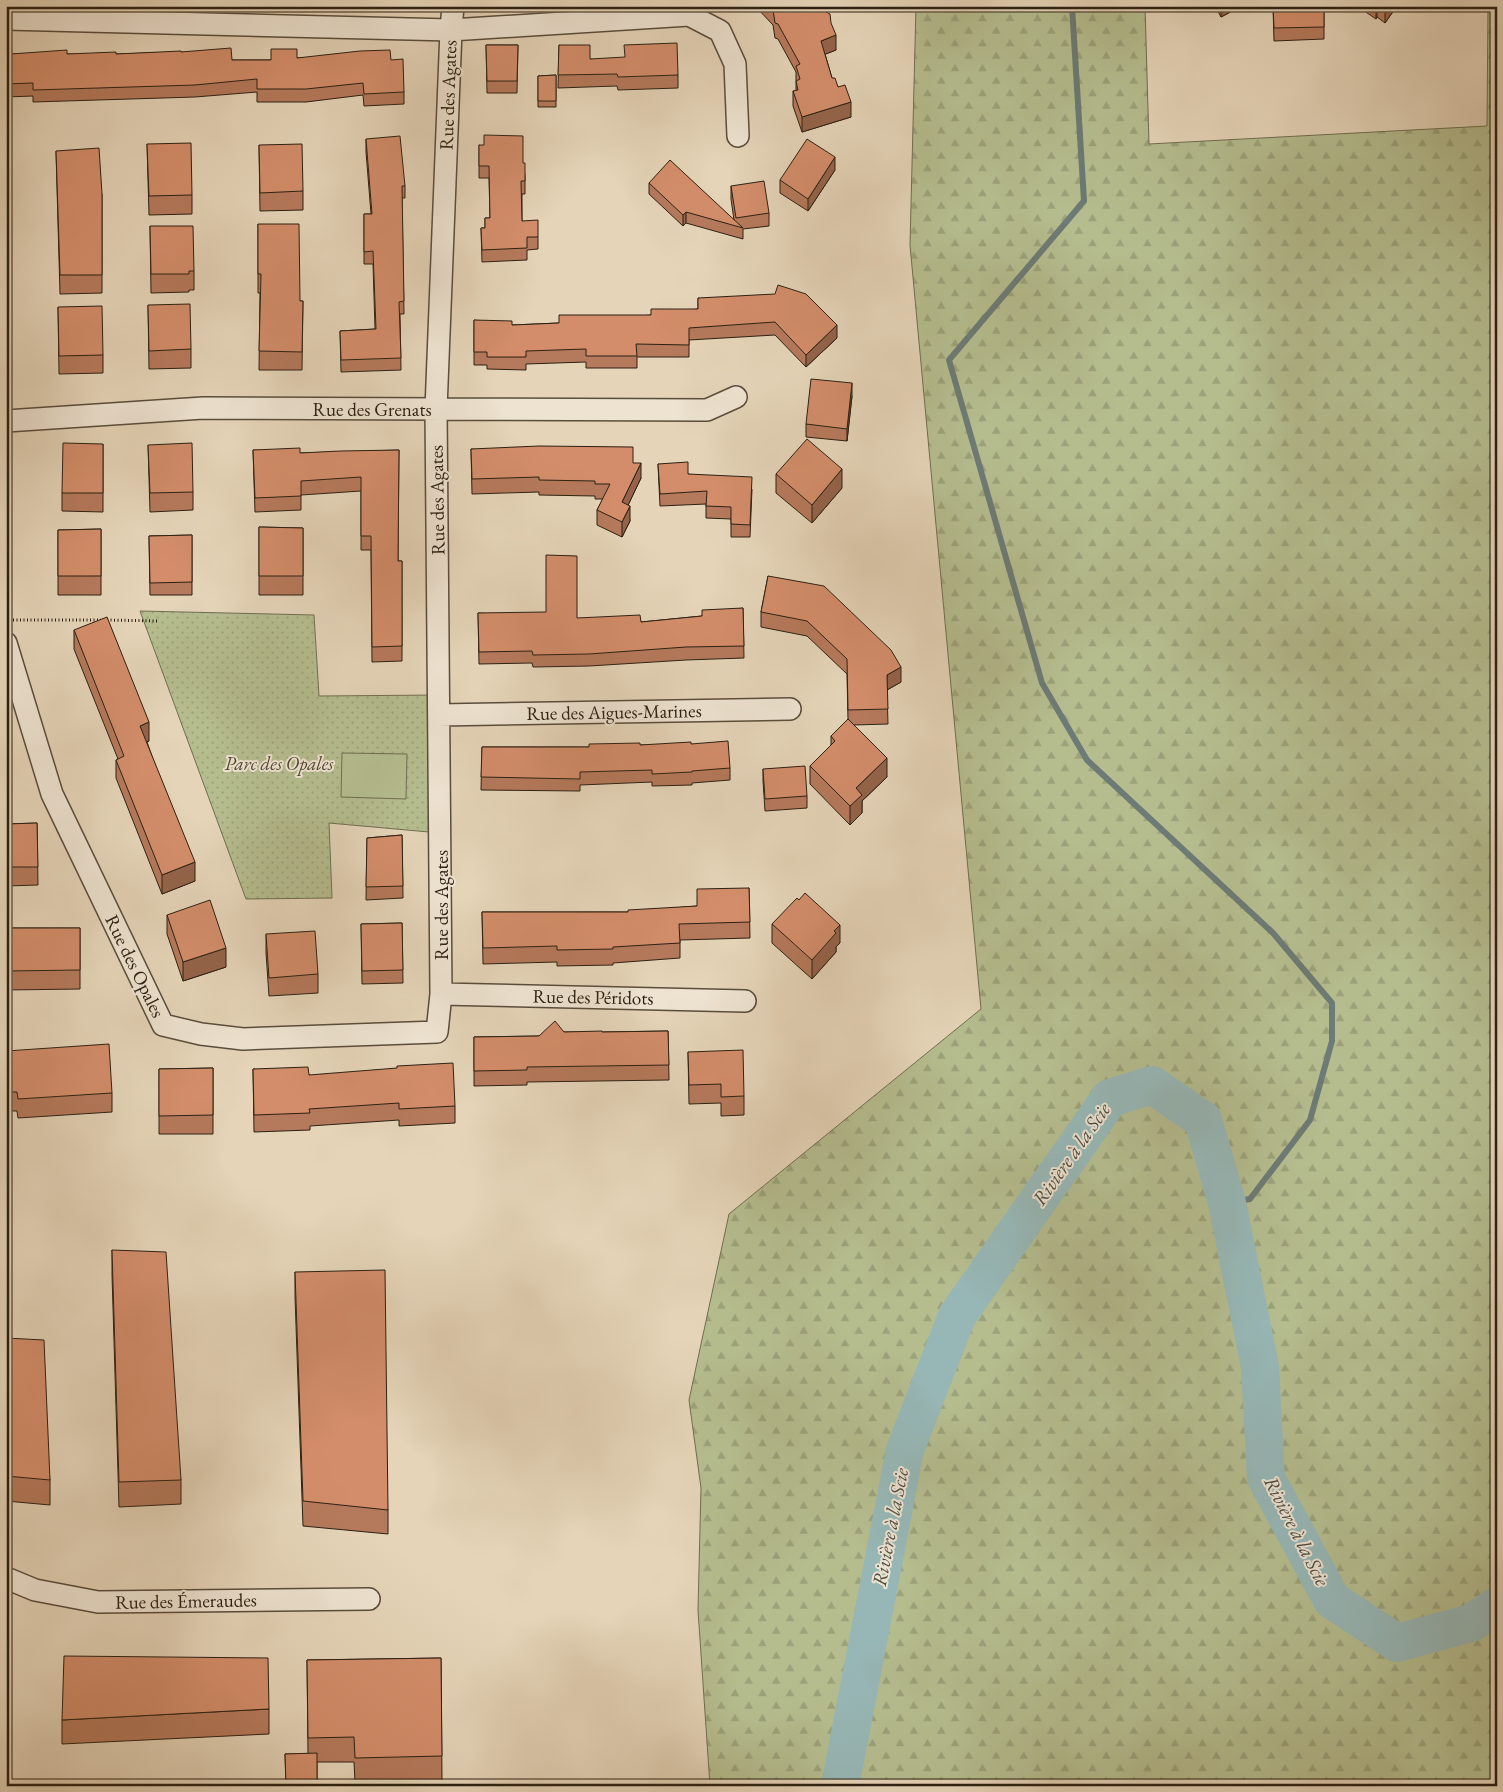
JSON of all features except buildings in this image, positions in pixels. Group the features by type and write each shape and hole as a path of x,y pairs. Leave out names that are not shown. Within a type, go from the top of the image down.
{"street":[{"name":"Rue des Agates","path":"441,994 436,409 450,30 453,6"},
{"path":"6,19 450,30 689,15 720,31 735,64 738,136"},
{"name":"Rue des Grenats","path":"6,422 202,408 707,410 736,398"},
{"name":"Rue des Opales","path":"6,644 52,794 163,1025 201,1034 243,1039 437,1032 441,994"},
{"name":"Rue des Aigues-Marines","path":"439,715 790,709"},
{"name":"Rue des Péridots","path":"441,994 745,1001"},
{"name":"Rue des Émeraudes","path":"6,1578 35,1590 98,1602 369,1599"}],"path":[{"path":"6,620 159,621"}],"green space":[{"path":"916,6 1145,6 1149,144 1487,126 1488,6 1497,6 1497,1786 710,1786 698,1610 701,1488 689,1400 729,1214 981,1009 910,245"},
{"name":"Parc des Opales","path":"140,611 314,615 319,696 439,695 440,833 329,823 332,898 246,899"},
{"path":"342,753 407,754 406,799 341,797"}],"waterway":[{"path":"1072,6 1084,201 949,360 1042,683 1087,760 1273,933 1332,1003 1332,1041 1310,1120 1250,1199 1227,1203"},
{"name":"Rivière à la Scie","path":"840,1786 905,1450 957,1316 1110,1098 1152,1085 1203,1120 1227,1203 1260,1367 1266,1478 1332,1600 1397,1643 1471,1623 1497,1606"}]}
